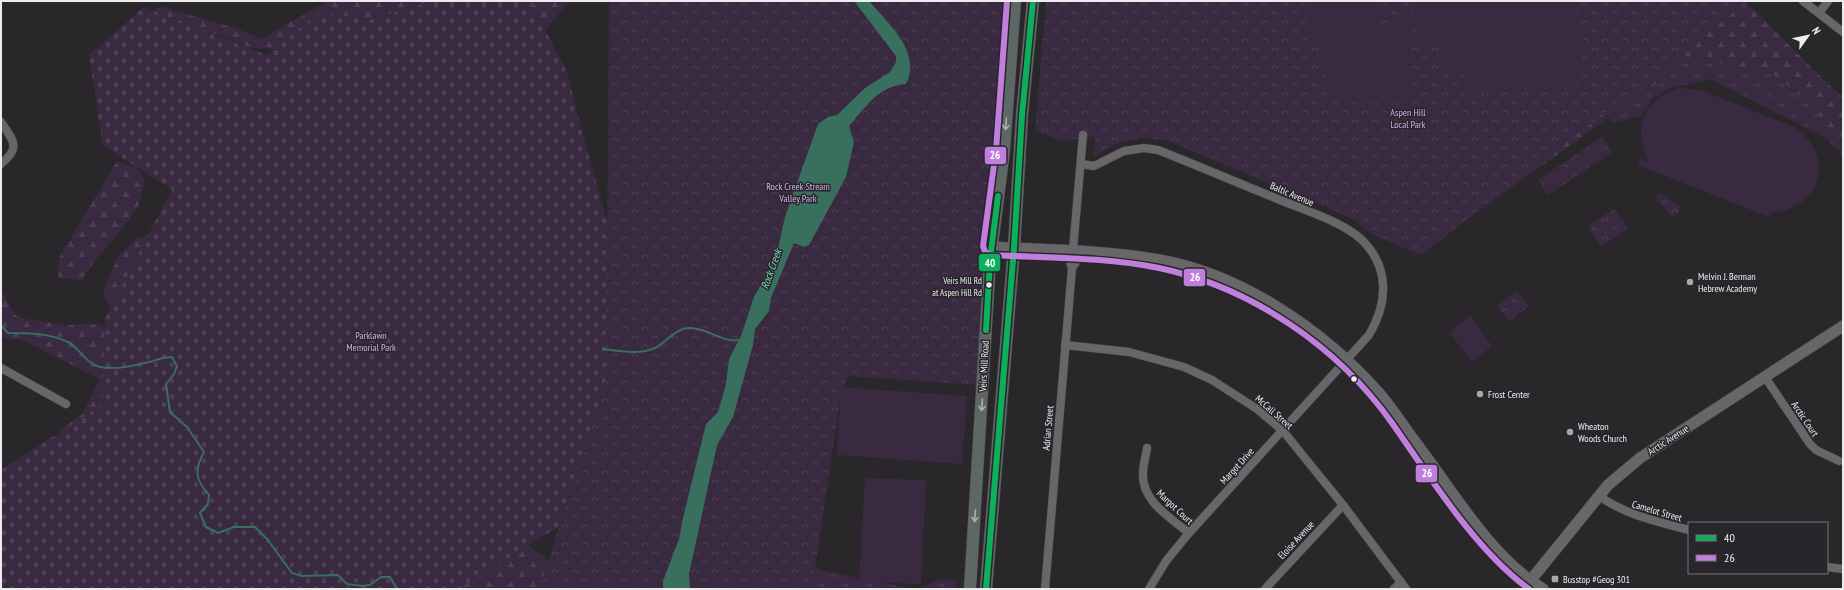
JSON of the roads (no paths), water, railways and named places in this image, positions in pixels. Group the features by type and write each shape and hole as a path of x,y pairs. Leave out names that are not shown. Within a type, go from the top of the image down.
{"main road":[{"name":"Veirs Mill Road","path":"970,589 991,246 1004,150 1015,1"},
{"name":"Veirs Mill Road","path":"986,589 1014,248 1022,115 1033,1"}],"street":[{"path":"1803,1 1843,32"},
{"path":"1819,13 1828,1"},
{"path":"1,122 11,137 14,146 12,154 1,164"},
{"name":"Adrian Street","path":"1045,589 1072,268 1076,262 1073,250 1083,135"},
{"name":"Baltic Avenue","path":"1081,164 1094,166 1124,151 1144,148 1158,150 1308,211 1348,230 1362,240 1378,262 1384,288 1383,305 1378,321 1369,335 1347,361"},
{"path":"991,246 1073,250 1162,261 1227,282 1256,295 1296,319 1330,345 1378,392 1495,548 1527,585 1543,589"},
{"name":"Arctic Avenue","path":"1527,585 1608,485 1640,458 1843,326"},
{"name":"McCall Street","path":"1065,345 1129,352 1184,367 1212,380 1238,395 1283,431 1343,505 1406,589"},
{"name":"Margot Drive","path":"1149,589 1166,561 1189,533 1347,361"},
{"path":"1,368 66,404"},
{"name":"Arctic Court","path":"1765,377 1810,444 1816,450 1839,461"},
{"name":"Margot Court","path":"1147,448 1142,474 1146,493 1156,505 1189,533"},
{"name":"Camelot Street","path":"1599,496 1616,508 1635,516 1688,530"},
{"name":"Eloise Avenue","path":"1264,589 1343,505"},
{"path":"1828,567 1843,569"},
{"path":"1394,589 1400,582"}],"water":[{"name":"Rock Creek","path":"854,1 869,1 894,29 907,50 910,61 910,72 906,84 896,86 880,93 867,105 849,126 854,142 846,177 809,245 804,247 794,243 771,298 769,311 755,329 753,345 733,417 717,445 689,574 690,589 663,589 663,581 679,539 706,424 718,412 726,384 729,359 741,336 754,297 769,270 778,248 785,217 818,124 828,117 837,115 865,88 890,72 896,62 896,56"}],"waterway":[{"path":"1,325 8,333 31,333 61,339 76,348 91,363 100,367 124,367 172,357 177,366 174,374 166,384 170,412 187,427 204,452 197,469 201,484 209,495 208,504 200,513 206,527 218,533 234,527 255,527 267,539 292,573 302,576 338,575 347,584 362,586 370,585 381,577 390,577 397,589"},
{"path":"603,349 629,352 649,350 655,348 680,330 690,328 703,330 721,338 740,340"}],"place":[{"name":"Melvin J. Berman Hebrew Academy","path":"1690,282"},
{"name":"Veirs Mill Rd at Aspen Hill Rd","path":"989,285"},
{"name":"Frost Center","path":"1480,394"},
{"name":"Wheaton Woods Church","path":"1570,432"},
{"name":"Busstop #Geog 301","path":"1555,579"}],"park label":[{"name":"Aspen Hill Local Park","path":"1408,118"},
{"name":"Rock Creek Stream Valley Park","path":"798,192"},
{"name":"Parklawn Memorial Park","path":"371,340"}]}
